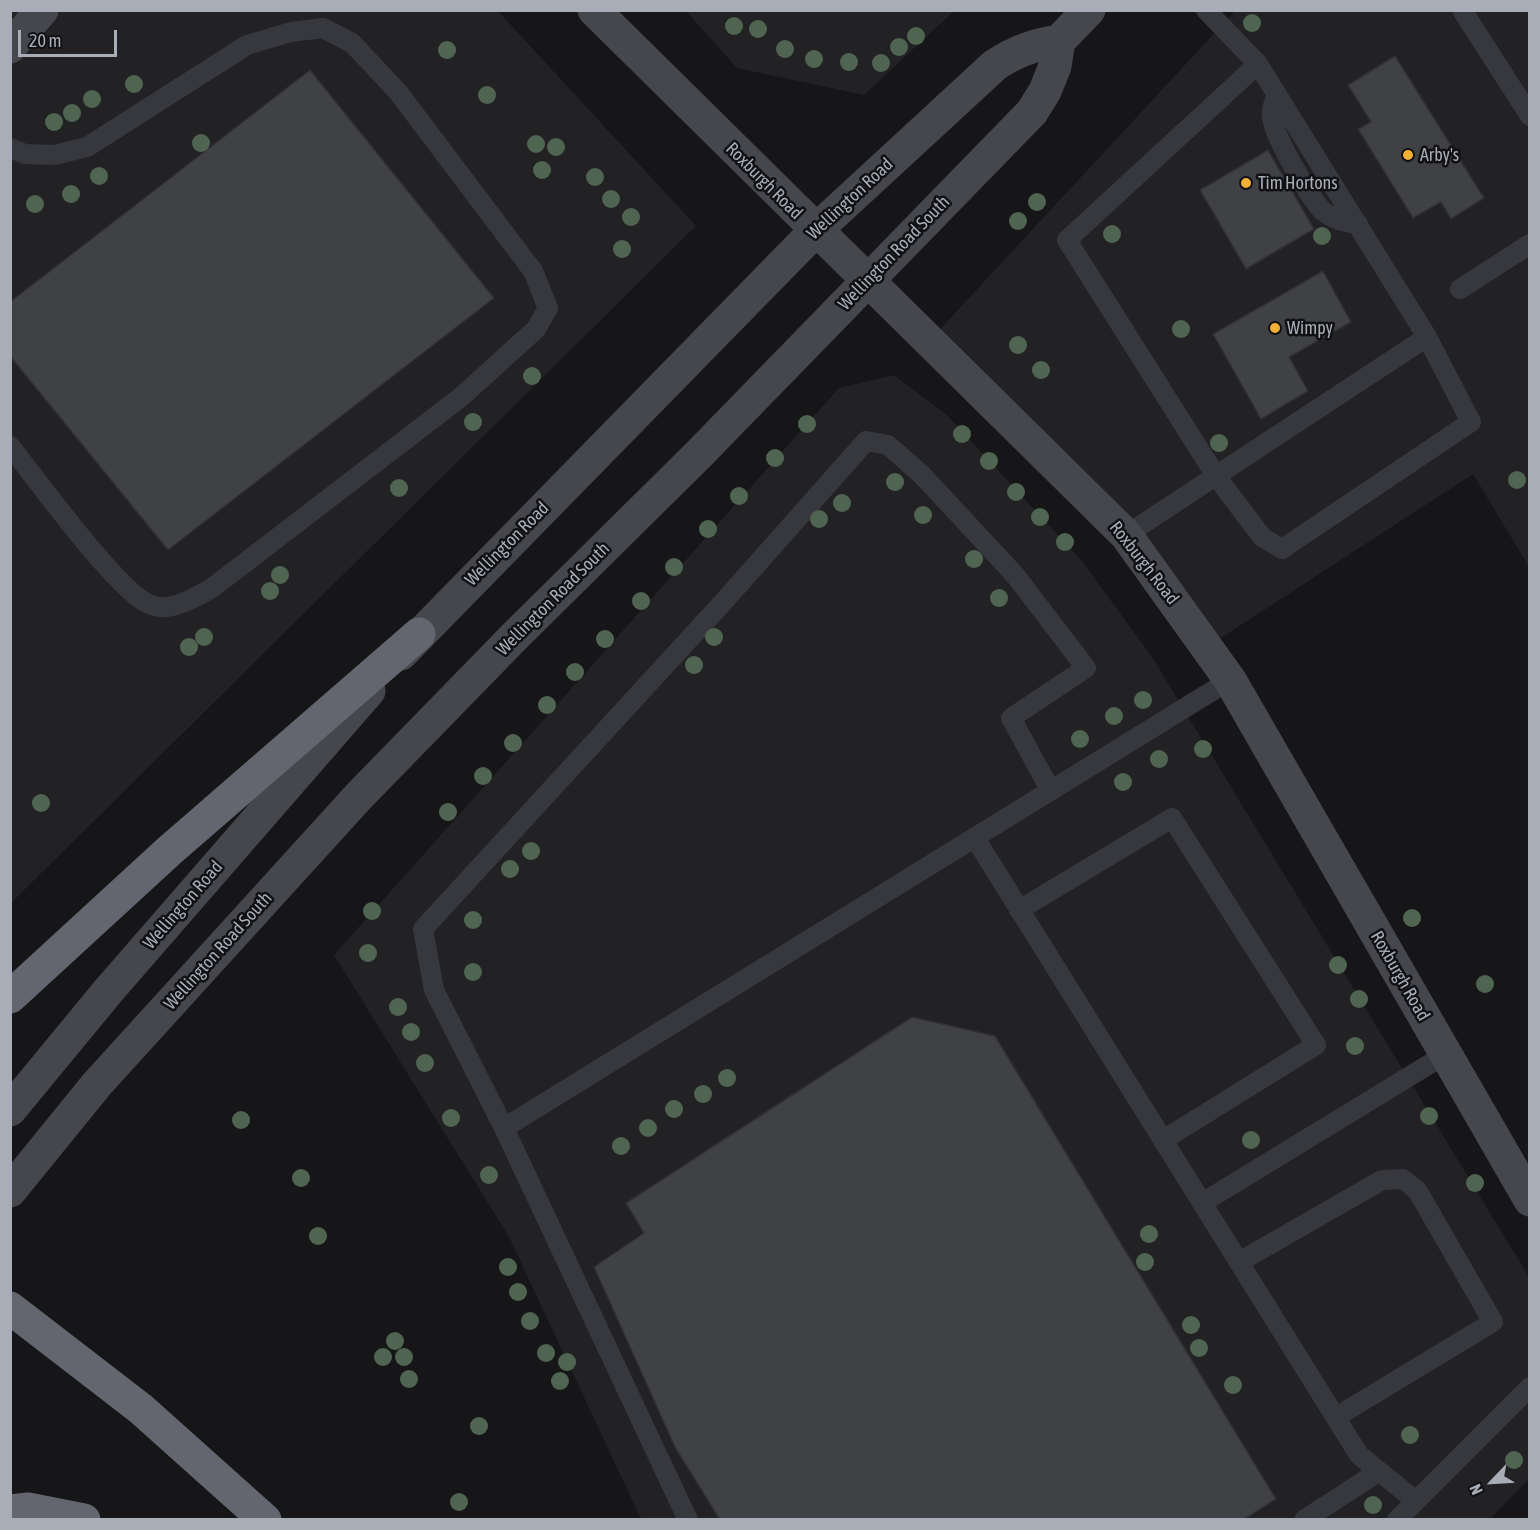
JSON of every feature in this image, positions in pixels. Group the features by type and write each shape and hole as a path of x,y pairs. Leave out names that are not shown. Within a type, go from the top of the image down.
{"highway":[{"path":"10,997 169,850 419,634"},
{"path":"10,1308 141,1409 265,1520"},
{"path":"10,1511 28,1509 84,1520"}],"main road":[{"path":"10,47 42,10"},
{"name":"Roxburgh Road","path":"594,10 815,231 1126,535 1230,680 1530,1200"},
{"path":"1059,41 1089,10"},
{"name":"Wellington Road","path":"10,1110 109,990 419,634 815,231 995,64 1013,53 1037,44 1059,41"},
{"name":"Wellington Road South","path":"10,1191 98,1084 359,796 514,637 699,454 1032,111 1045,91 1055,66 1059,41"}],"lane":[{"path":"1206,10 1258,64 1427,337 1471,422 1282,549 1262,537 1215,476 1067,240 1258,64"},
{"path":"1462,10 1530,116"},
{"path":"10,148 26,154 54,155 87,147 247,45 291,32 323,28 352,43 398,92 533,271 548,308 536,330 461,397 212,588 179,605 152,606 126,589 10,446"},
{"path":"1460,288 1530,244"},
{"path":"1126,535 1427,337"},
{"path":"688,1520 504,1128 434,990 423,929 726,599 866,441 888,445 922,475 1015,575 1086,668 1011,718 1051,791"},
{"path":"504,1128 1230,680"},
{"path":"1020,910 1172,818 1316,1045 1163,1140"},
{"path":"975,838 1359,1455 1416,1501"},
{"path":"1202,1203 1446,1054"},
{"path":"1239,1262 1382,1180 1403,1179 1417,1190 1493,1322 1336,1417"},
{"path":"1397,1520 1530,1388"},
{"path":"1304,1520 1378,1472"}],"shaded area":[{"path":"11,11 498,11 696,226 11,903"},
{"path":"686,11 954,11 864,95 737,68"},
{"path":"1235,11 1529,11 1529,567 1473,474 1207,647 929,341"},
{"path":"894,375 947,415 1082,561 1152,657 1529,1277 1529,1479 1489,1520 641,1519 509,1237 334,955 839,388"}],"building":[{"path":"1395,56 1484,198 1451,219 1441,202 1413,218 1358,129 1371,122 1348,85"},
{"path":"310,70 494,298 168,550 10,356 10,302"},
{"path":"1268,150 1314,229 1246,269 1200,190"},
{"path":"1323,271 1351,322 1289,357 1308,391 1261,419 1213,334"},
{"path":"912,1017 995,1036 1276,1499 1243,1520 720,1520 675,1447 594,1267 644,1233 626,1203"}],"place":[{"name":"Arby's","path":"1408,155"},
{"name":"Tim Hortons","path":"1246,183"},
{"name":"Wimpy","path":"1275,328"}]}
